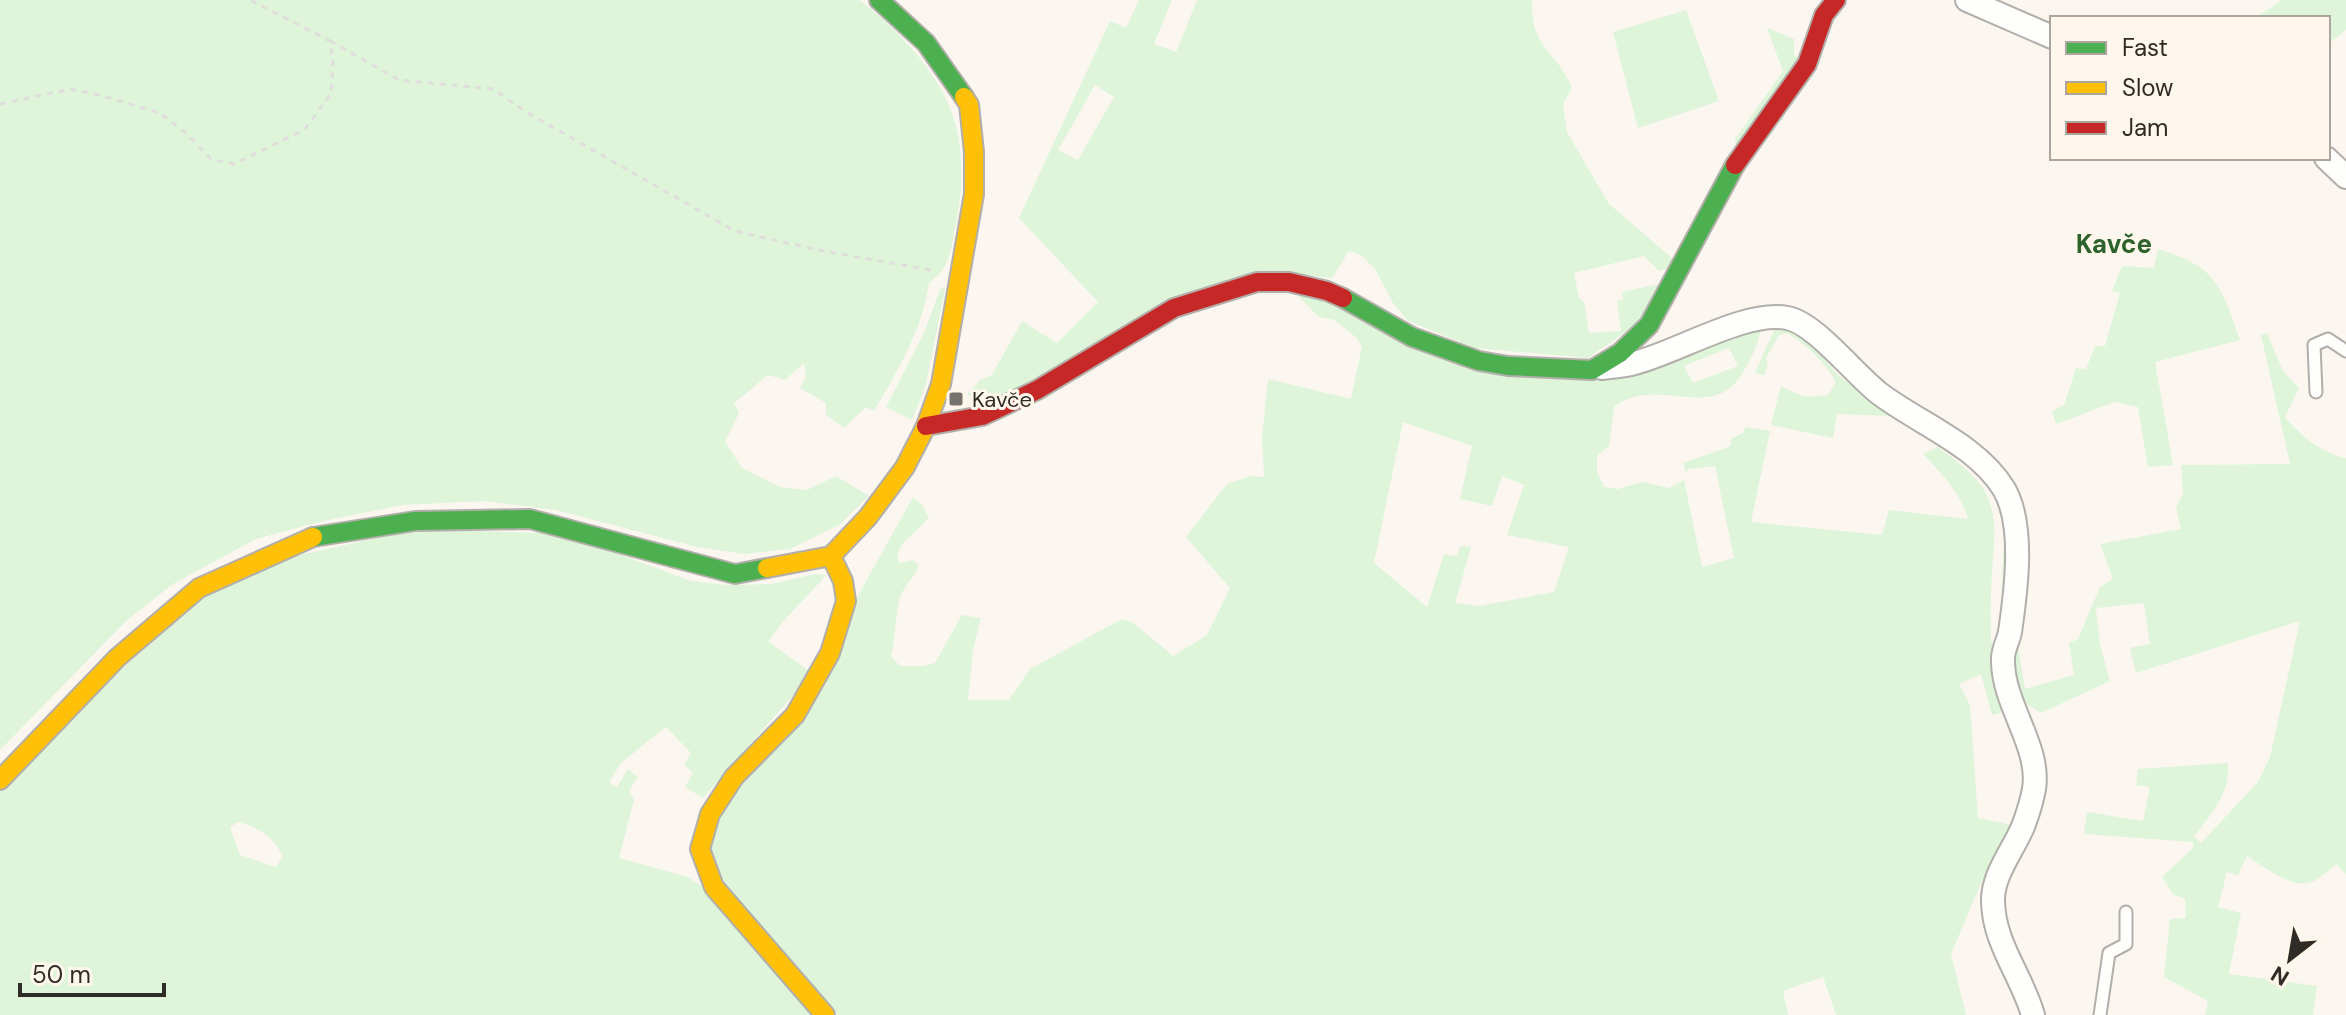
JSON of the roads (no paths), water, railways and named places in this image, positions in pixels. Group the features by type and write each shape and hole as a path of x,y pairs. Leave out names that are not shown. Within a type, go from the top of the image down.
{"street":[{"path":"0,780 117,658 199,588 313,537 415,521 530,519 735,574 831,556 868,517 905,467 926,426 941,384 974,194 969,105 926,43 879,0"},
{"path":"1592,370 1620,353 1649,325 1705,226 1735,165 1807,64 1824,15 1836,0"},
{"path":"1967,0 2050,36"},
{"path":"2328,160 2346,177"},
{"path":"926,426 982,416 1037,390 1174,308 1257,282 1289,282 1327,291 1360,306 1412,337 1479,361 1508,366 1592,370 1632,364 1759,318 1787,318 1809,326 1867,384 1893,404 1957,443 2002,486 2014,509 2017,567 2010,635 2002,656 2004,682 2033,759 2034,786 2025,823 2003,866 1993,898 1996,928 2033,1015"},
{"path":"825,1015 714,887 700,849 710,814 734,777 795,715 830,653 846,601 843,581 831,556"}],"lane":[{"path":"2316,392 2314,345 2328,339 2346,351"},
{"path":"2100,1015 2109,953 2126,944 2126,912"}],"place":[{"name":"Kavče","path":"956,399"}],"district":[{"name":"Kavče","path":"2114,244"}]}
